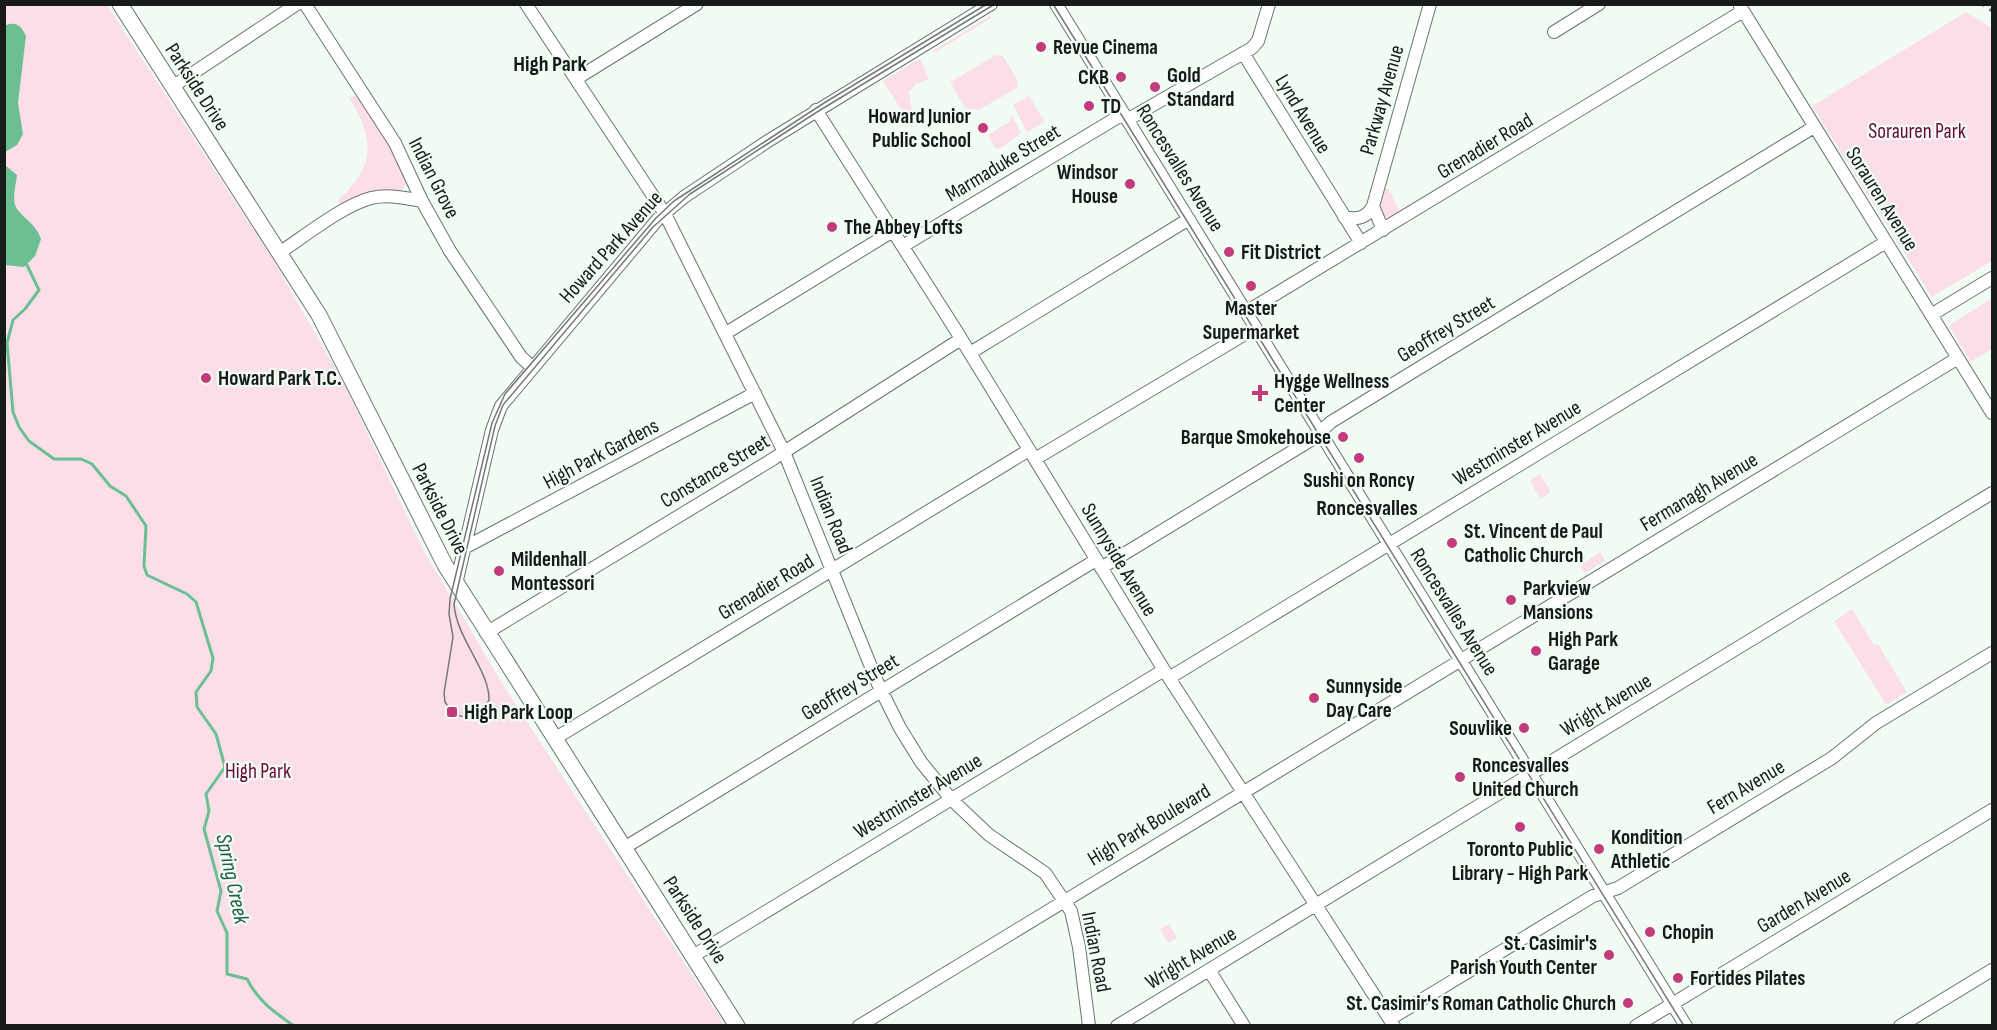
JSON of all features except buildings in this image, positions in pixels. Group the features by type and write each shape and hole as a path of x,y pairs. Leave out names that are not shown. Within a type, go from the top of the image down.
{"main road":[{"name":"Parkside Drive","path":"120,4 319,315 430,539 456,584 737,1026"}],"street":[{"path":"172,87 297,4"},
{"name":"Indian Grove","path":"305,4 395,142 422,201 450,251 521,357 531,367"},
{"name":"Indian Road","path":"526,4 664,213 784,452 881,691 910,746 951,799 1002,845 1045,873 1063,900 1074,922 1089,1026"},
{"path":"576,79 697,4"},
{"name":"Howard Park Avenue","path":"456,584 496,418 505,399 664,213 684,197 816,110 991,4"},
{"name":"Roncesvalles Avenue","path":"1056,4 1686,1026"},
{"path":"1243,53 1258,41 1269,4"},
{"name":"Parkway Avenue","path":"1372,206 1430,4"},
{"path":"1554,32 1599,4"},
{"name":"Sorauren Avenue","path":"1741,8 1992,413"},
{"name":"Grenadier Road","path":"1246,312 1383,230 1741,8"},
{"name":"Marmaduke Street","path":"903,246 1068,147 1243,53"},
{"name":"Lynd Avenue","path":"1243,53 1361,243"},
{"name":"Sunnyside Avenue","path":"816,110 961,339 1166,674 1392,1022"},
{"name":"Geoffrey Street","path":"624,848 881,691 1320,433 1331,422 1814,127"},
{"path":"279,253 350,208 370,199 398,197 422,201"},
{"path":"1344,217 1355,219 1366,216 1372,206"},
{"path":"1372,206 1383,230"},
{"path":"969,353 1189,219"},
{"path":"726,333 893,231"},
{"name":"Westminster Avenue","path":"693,956 951,799 1390,545 1886,242"},
{"path":"1931,315 1992,278"},
{"name":"Grenadier Road","path":"554,739 832,570 1255,327"},
{"name":"Constance Street","path":"486,633 784,452 961,339"},
{"name":"Fermanagh Avenue","path":"1460,659 1958,358"},
{"name":"High Park Gardens","path":"464,548 755,393"},
{"name":"Wright Avenue","path":"1117,1026 1992,493"},
{"name":"Fern Avenue","path":"1392,1022 1593,896 1618,888 1832,758 1876,723 1992,653"},
{"name":"High Park Boulevard","path":"859,1026 1460,659"},
{"name":"Garden Avenue","path":"1636,1026 1992,810"},
{"path":"1209,970 1244,1026"},
{"path":"1900,1026 1992,970"}],"green space":[{"name":"High Park","path":"4,5 107,5 272,258 341,378 424,551 505,688 725,1025 5,1025"},
{"name":"Sorauren Park","path":"1966,12 1992,28 1992,261 1932,297 1812,106"},
{"path":"990,16 991,18 934,53 934,50"},
{"path":"996,55 1003,56 1018,81 1017,88 979,110 965,108 950,82"},
{"path":"920,58 929,79 915,85 909,92 914,124 911,125 883,81"},
{"path":"356,95 391,149 407,182 402,191 342,206 338,200 359,175 368,152 364,126 349,98"},
{"path":"1029,96 1045,122 1027,132 1013,105"},
{"path":"1012,115 1021,133 1000,149 994,147 988,135 1010,121"},
{"path":"1384,189 1389,189 1400,213 1391,218 1384,216 1380,210"},
{"path":"1992,298 1992,349 1971,362 1950,328 1951,324"},
{"path":"1540,474 1551,492 1540,499 1530,480"},
{"path":"1600,552 1605,561 1585,573 1580,566"},
{"path":"1852,609 1874,645 1878,644 1907,692 1888,704 1885,703 1834,621"},
{"path":"1169,924 1177,938 1168,943 1160,929"}],"shaded area":[{"path":"9,24 20,27 26,36 18,103 23,134 17,145 5,152 4,26"},
{"path":"5,165 17,175 15,205 41,239 35,256 24,267 5,265"}],"waterway":[{"name":"Spring Creek","path":"27,265 39,290 25,309 13,320 7,343 13,412 19,427 29,441 54,459 81,459 92,464 110,486 126,496 146,526 144,566 147,575 187,594 196,602 213,658 211,671 196,692 197,707 216,734 225,767 206,794 209,811 204,829 221,891 217,911 227,933 227,974 247,979 261,1000 294,1026"}],"tram line":[{"path":"987,4 824,103 674,201 656,218 505,394 492,423 450,599 449,614 453,637 444,693 445,702 452,712 468,717 482,710 489,700 484,678 460,629 454,604 495,426 503,405 653,227 690,194 817,112 995,4"},
{"path":"1053,4 1684,1026"}],"railway":[{"path":"1982,4 1992,11"}],"place":[{"name":"Revue Cinema","path":"1041,47"},
{"name":"CKB","path":"1121,77"},
{"name":"Gold Standard","path":"1155,87"},
{"name":"TD","path":"1089,106"},
{"name":"Howard Junior Public School","path":"983,128"},
{"name":"Windsor House","path":"1130,184"},
{"name":"The Abbey Lofts","path":"832,227"},
{"name":"Fit District","path":"1229,252"},
{"name":"Master Supermarket","path":"1251,286"},
{"name":"Howard Park T.C.","path":"206,378"},
{"name":"Hygge Wellness Center","path":"1260,393"},
{"name":"Barque Smokehouse","path":"1343,437"},
{"name":"Sushi on Roncy","path":"1359,458"},
{"name":"St. Vincent de Paul Catholic Church","path":"1452,543"},
{"name":"Mildenhall Montessori","path":"499,571"},
{"name":"Parkview Mansions","path":"1511,600"},
{"name":"High Park Garage","path":"1536,651"},
{"name":"Sunnyside Day Care","path":"1314,698"},
{"name":"High Park Loop","path":"452,712"},
{"name":"Souvlike","path":"1524,728"},
{"name":"Roncesvalles United Church","path":"1460,777"},
{"name":"Toronto Public Library - High Park","path":"1520,827"},
{"name":"Kondition Athletic","path":"1599,849"},
{"name":"Chopin","path":"1650,932"},
{"name":"St. Casimir's Parish Youth Center","path":"1609,955"},
{"name":"Fortides Pilates","path":"1678,978"},
{"name":"St. Casimir's Roman Catholic Church","path":"1628,1003"}],"district":[{"name":"High Park","path":"550,64"},
{"name":"Roncesvalles","path":"1367,508"}]}
